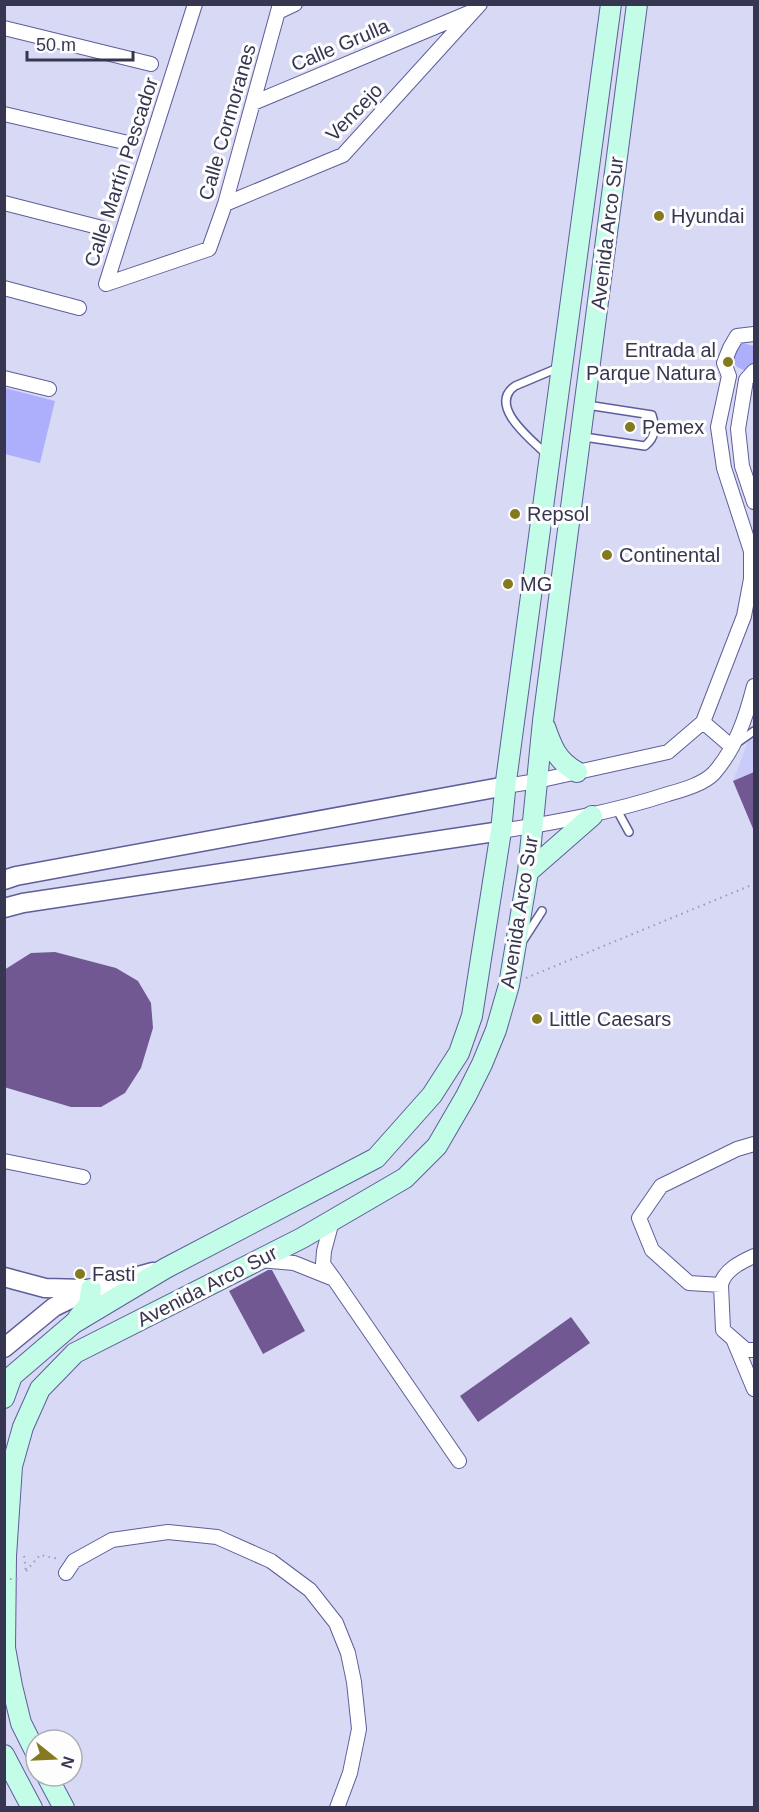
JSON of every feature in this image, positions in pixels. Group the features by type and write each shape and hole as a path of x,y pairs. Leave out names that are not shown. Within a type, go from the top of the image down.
{"main road":[{"name":"Avenida Arco Sur","path":"4,1398 12,1376 74,1323 166,1268 376,1158 432,1095 459,1053 472,1016 501,831 611,4"},
{"name":"Avenida Arco Sur","path":"24,1729 12,1686 5,1648 6,1556 12,1466 23,1427 40,1389 75,1353 302,1238 405,1178 436,1146 483,1064 496,1030 516,951 528,872 543,721 637,4"},
{"path":"543,721 555,753 565,766 577,772"},
{"path":"528,872 592,816"},
{"path":"74,1323 89,1304 91,1289"},
{"path":"4,1755 32,1808"},
{"path":"53,1788 64,1808"}],"street":[{"name":"Calle Martín Pescador","path":"195,4 106,284 209,249"},
{"path":"279,8 295,4"},
{"name":"Calle Grulla","path":"253,103 478,7"},
{"name":"Vencejo","path":"225,204 343,155 478,7"},
{"name":"Calle Cormoranes","path":"209,249 225,204 279,8"},
{"path":"4,28 151,64"},
{"path":"4,114 124,142"},
{"path":"4,203 102,228"},
{"path":"4,288 79,308"},
{"path":"4,880 537,782 668,752 703,722 750,605 751,545 724,468 718,427 729,376 724,363 737,336 754,334"},
{"path":"729,376 750,375 738,429 742,466 754,502"},
{"path":"4,378 49,389"},
{"path":"4,908 23,903 501,831 617,810 686,789 712,775 732,747 745,718 754,686"},
{"path":"703,722 732,747"},
{"path":"721,1285 689,1283 652,1250 639,1218 661,1186 737,1149 754,1144"},
{"path":"737,1149 754,1150"},
{"path":"4,1161 83,1177"},
{"path":"332,1221 323,1264 459,1461"},
{"path":"754,1256 736,1264 721,1281 723,1330 746,1350 754,1350"},
{"path":"257,1260 294,1263 334,1279"},
{"path":"4,1348 54,1307 91,1289 166,1268"},
{"path":"4,1277 45,1288 91,1289"},
{"path":"734,1339 754,1389"},
{"path":"70,1567 112,1540 168,1532 217,1537 271,1561 310,1590 336,1623 348,1653 354,1682 359,1729 350,1773 338,1808"}],"lane":[{"path":"550,458 507,413 506,404 510,389 562,366"},
{"path":"581,436 645,446 652,440 656,426 652,415 585,404"},
{"path":"732,747 754,731"},
{"path":"617,810 629,832"},
{"path":"516,951 542,911"}],"path":[{"path":"509,985 754,884"},
{"path":"26,1571 40,1555 70,1567"},
{"path":"4,1579 19,1579"}],"shaded area":[{"path":"743,343 754,346 754,368 746,371 737,367 732,360 733,351"},
{"path":"5,388 55,401 40,463 5,454"},
{"path":"754,726 754,772 733,781"}],"building":[{"path":"754,772 754,831 733,781"},
{"path":"55,952 116,968 138,981 151,1003 153,1028 141,1068 125,1093 101,1107 71,1107 4,1087 4,970 31,953"},
{"path":"272,1270 305,1331 263,1354 229,1291"},
{"path":"571,1317 590,1343 478,1422 460,1396"}],"place":[{"name":"Hyundai","path":"659,216"},
{"name":"Entrada al Parque Natura","path":"728,362"},
{"name":"Pemex","path":"630,427"},
{"name":"Repsol","path":"515,514"},
{"name":"Continental","path":"607,555"},
{"name":"MG","path":"508,584"},
{"name":"Little Caesars","path":"537,1019"},
{"name":"Fasti","path":"80,1274"}]}
